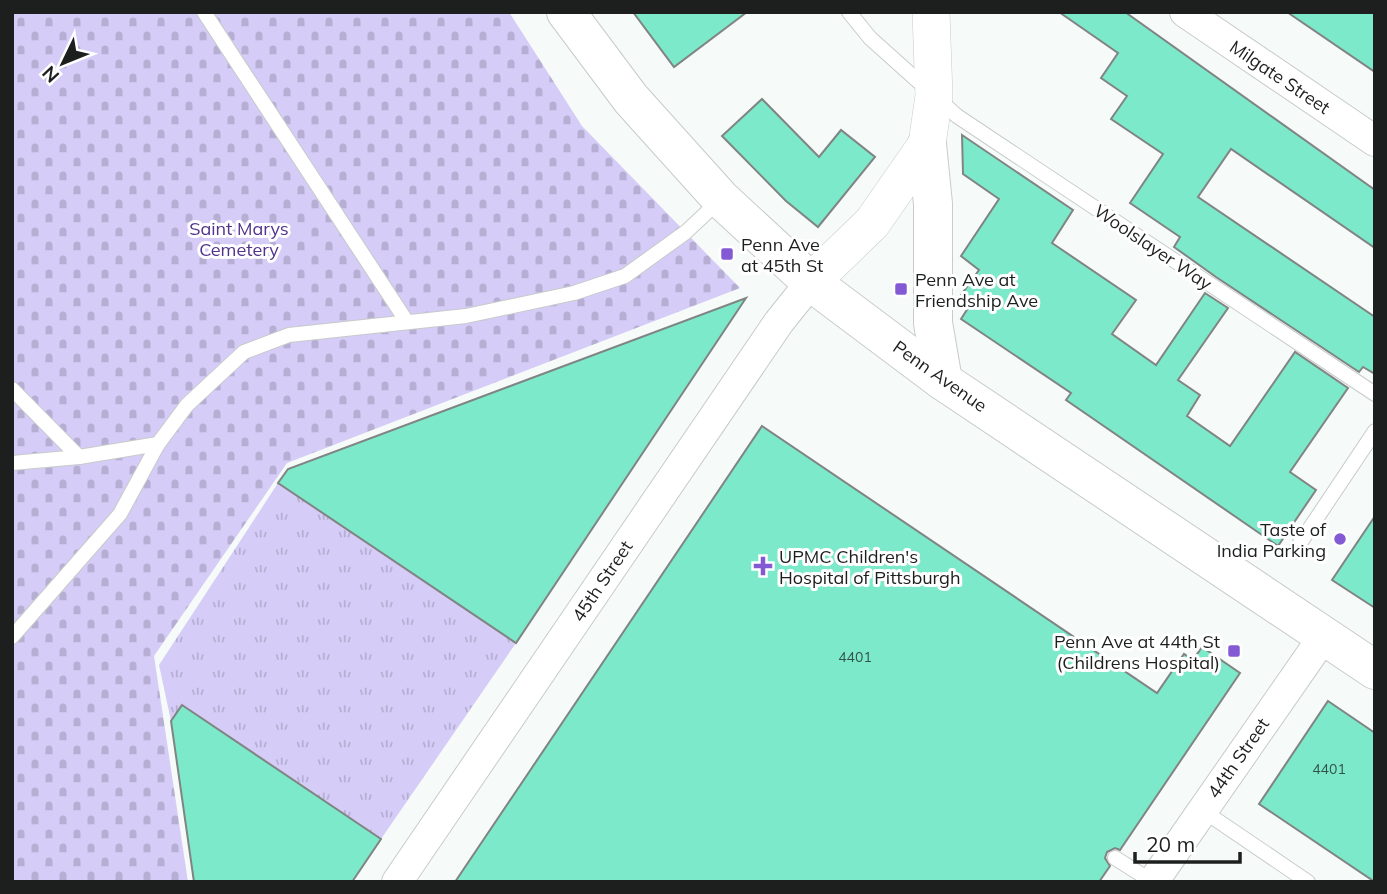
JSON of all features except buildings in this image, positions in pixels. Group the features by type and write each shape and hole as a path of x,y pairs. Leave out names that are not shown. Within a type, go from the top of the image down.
{"main road":[{"name":"Penn Avenue","path":"566,12 631,99 722,199 811,282 943,381 1375,670"},
{"path":"926,144 933,204 933,323 943,381"}],"street":[{"path":"811,282 872,223 926,144 934,96 931,12"},
{"name":"Milgate Street","path":"1185,12 1375,141"},
{"name":"45th Street","path":"397,882 771,333 811,282"},
{"name":"44th Street","path":"1153,882 1324,636"}],"lane":[{"path":"204,12 407,322"},
{"name":"Woolslayer Way","path":"849,12 870,38 957,116 1375,394"},
{"path":"12,637 120,514 158,444 187,405 244,352 289,335 374,328 466,316 574,293 625,276 686,232 722,199"},
{"path":"12,388 79,457"},
{"path":"1294,552 1375,431"},
{"path":"12,463 79,457 158,444"},
{"path":"1202,810 1308,882"},
{"path":"1115,858 1153,882"}],"green space":[{"name":"Saint Marys Cemetery","path":"12,12 509,12 582,126 740,288 287,463 154,656 188,882 12,882"},
{"path":"278,483 516,643 381,839 182,706 171,721 159,665"}],"place":[{"name":"Penn Ave at 45th St","path":"727,254"},
{"name":"Penn Ave at Friendship Ave","path":"901,289"},
{"name":"Taste of India Parking","path":"1340,539"},
{"name":"UPMC Children's Hospital of Pittsburgh","path":"763,566"},
{"name":"Penn Ave at 44th St (Childrens Hospital)","path":"1234,651"}]}
